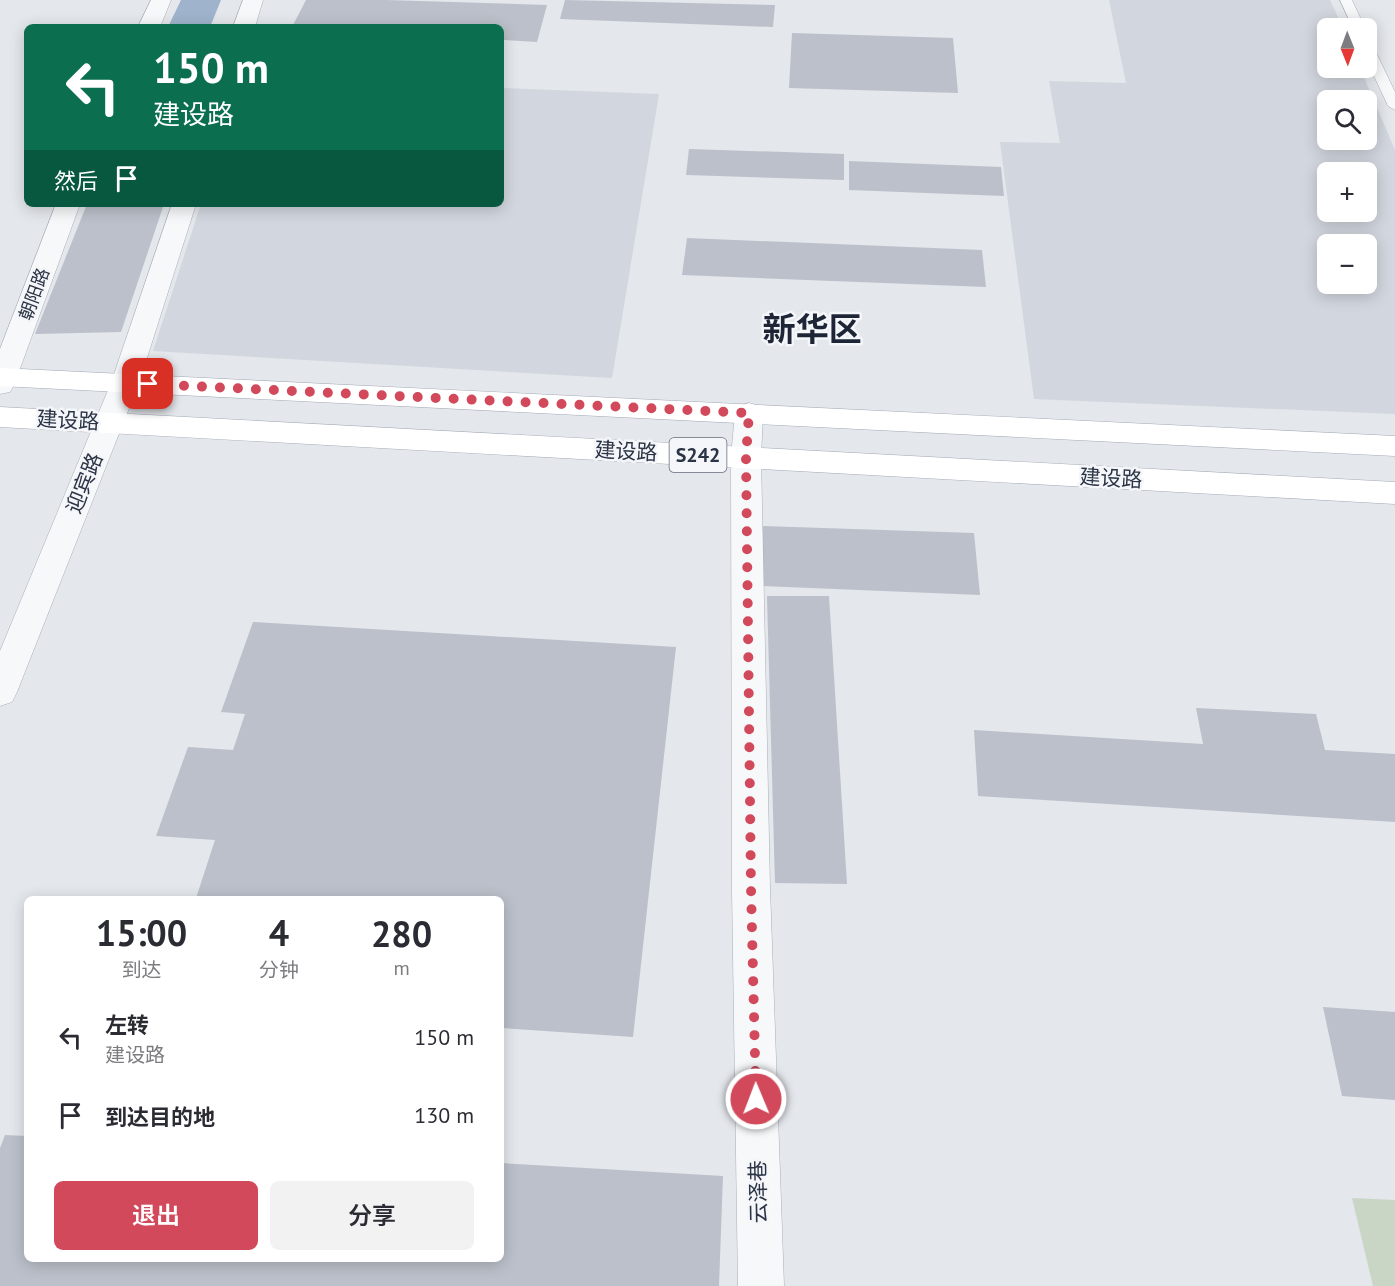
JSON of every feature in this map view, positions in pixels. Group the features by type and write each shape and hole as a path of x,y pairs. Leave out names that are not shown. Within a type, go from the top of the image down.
{"main road":[{"name":"建设路","path":"1,380 124,383 1395,446"},
{"name":"建设路","path":"0,417 1395,493"}],"street":[{"path":"150,24 161,0"},
{"path":"245,24 253,0"},
{"name":"朝阳路","path":"1,380 67,207"},
{"name":"迎宾路","path":"0,692 124,383 183,207"},
{"name":"云泽巷","path":"749,413 746,457 751,888 761,1286"}],"lane":[{"path":"1346,0 1354,18"},
{"path":"1377,68 1395,106"}],"shaded area":[{"path":"1109,0 1330,0 1338,18 1317,18 1317,78 1364,78 1369,90 1317,90 1317,150 1377,150 1377,108 1395,150 1395,414 1034,399 1000,142 1060,143 1049,81 1126,83"},
{"path":"504,88 659,94 612,378 153,351 200,207 504,207"}],"green space":[{"path":"1352,1198 1395,1200 1395,1286 1373,1286"}],"building":[{"path":"306,0 547,5 537,42 504,40 504,24 294,24"},
{"path":"565,0 775,5 773,27 560,19"},
{"path":"792,33 953,38 958,93 789,88"},
{"path":"689,149 844,154 844,180 686,175"},
{"path":"849,161 1001,167 1004,196 849,190"},
{"path":"86,207 163,207 121,332 35,334"},
{"path":"687,238 982,250 986,287 682,275"},
{"path":"763,526 974,533 980,595 761,586"},
{"path":"767,596 829,596 847,884 775,883"},
{"path":"253,622 676,647 633,1037 504,1028 504,896 197,896 215,840 156,836 188,747 233,750 245,714 221,712"},
{"path":"1196,708 1316,714 1325,750 1395,754 1395,822 978,796 974,730 1203,744"},
{"path":"1323,1007 1395,1012 1395,1100 1342,1096"},
{"path":"5,1135 24,1136 24,1262 504,1262 504,1163 723,1176 719,1286 0,1286 0,1148"}],"waterway":[{"path":"190,24 201,0"}],"district":[{"name":"新华区","path":"812,328"}],"route":[{"path":"148,384 749,413 746,457 750,840 756,1099"}]}
